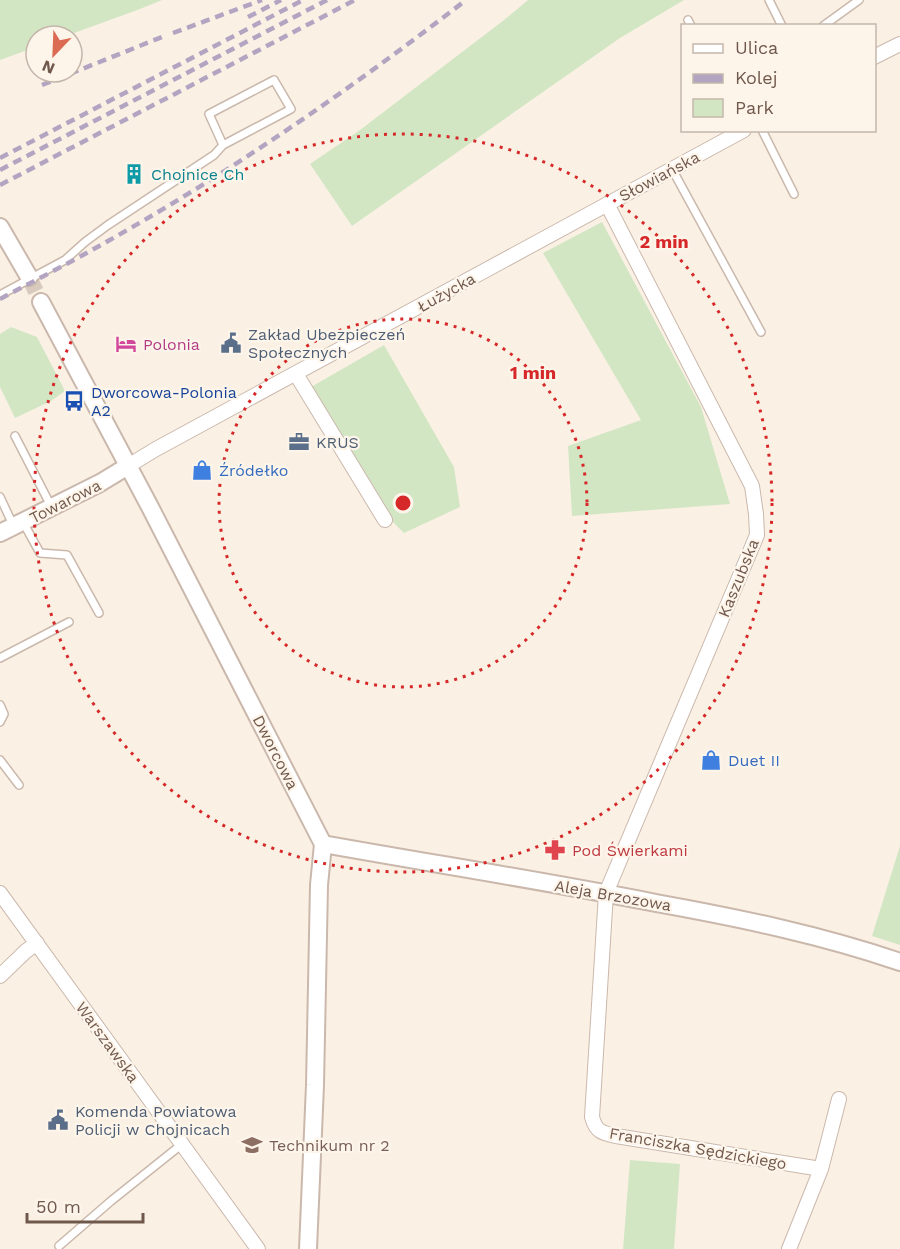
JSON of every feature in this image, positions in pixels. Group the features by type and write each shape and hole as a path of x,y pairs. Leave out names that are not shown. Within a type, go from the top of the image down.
{"street":[{"path":"876,56 900,44"},
{"name":"Słowiańska","path":"607,204 740,132"},
{"name":"Łużycka","path":"128,466 607,204"},
{"name":"Kaszubska","path":"606,893 757,535 752,486 607,204"},
{"path":"0,228 29,277"},
{"name":"Dworcowa","path":"42,302 323,844"},
{"path":"296,374 385,520"},
{"name":"Towarowa","path":"12,527 100,483 128,466"},
{"path":"308,1249 315,1085 319,885 323,844"},
{"name":"Aleja Brzozowa","path":"323,844 710,913 815,936 900,962"},
{"name":"Warszawska","path":"0,893 258,1249"},
{"name":"Franciszka Sędzickiego","path":"606,893 592,1117 594,1125 603,1133 616,1136 821,1169"},
{"path":"0,976 37,943"},
{"path":"789,1249 821,1169 839,1099"}],"lane":[{"path":"769,0 781,24"},
{"path":"826,24 859,0"},
{"path":"0,295 65,260 108,225 214,155 223,145 291,109 274,80 209,114 223,145"},
{"path":"763,132 794,194"},
{"path":"672,169 761,332"},
{"path":"15,436 52,508"},
{"path":"0,497 12,527 40,553 67,555 99,613"},
{"path":"0,658 69,622"},
{"path":"0,705 4,714 0,722"},
{"path":"0,760 19,785"},
{"path":"59,1246 181,1145"}],"green space":[{"path":"0,0 162,0 84,29 84,24 24,24 24,51 0,60"},
{"path":"528,0 684,0 620,38 352,226 310,164 360,130"},
{"path":"602,222 701,407 730,504 572,516 568,446 641,420 543,253"},
{"path":"11,327 37,337 65,391 51,401 15,418 0,387 0,334"},
{"path":"384,345 454,467 460,507 404,533 392,521 311,387"},
{"path":"900,846 900,945 872,936"},
{"path":"630,1160 680,1164 674,1249 623,1249"}],"tunnel":[{"path":"29,277 41,302"}],"railway":[{"path":"173,33 262,0"},
{"path":"248,17 281,0"},
{"path":"0,158 303,0"},
{"path":"0,170 327,0"},
{"path":"0,185 355,0"},
{"path":"0,299 155,214 247,157 380,65 466,0"},
{"path":"42,85 162,37"}],"place":[{"name":"Chojnice Ch","path":"134,174"},
{"name":"Zakład Ubezpieczeń Społecznych","path":"231,343"},
{"name":"Polonia","path":"126,344"},
{"name":"Dworcowa-Polonia A2","path":"74,401"},
{"name":"KRUS","path":"299,442"},
{"name":"Źródełko","path":"202,470"},
{"name":"Duet II","path":"711,760"},
{"name":"Pod Świerkami","path":"555,850"},
{"name":"Komenda Powiatowa Policji w Chojnicach","path":"58,1120"},
{"name":"Technikum nr 2","path":"252,1145"}]}
